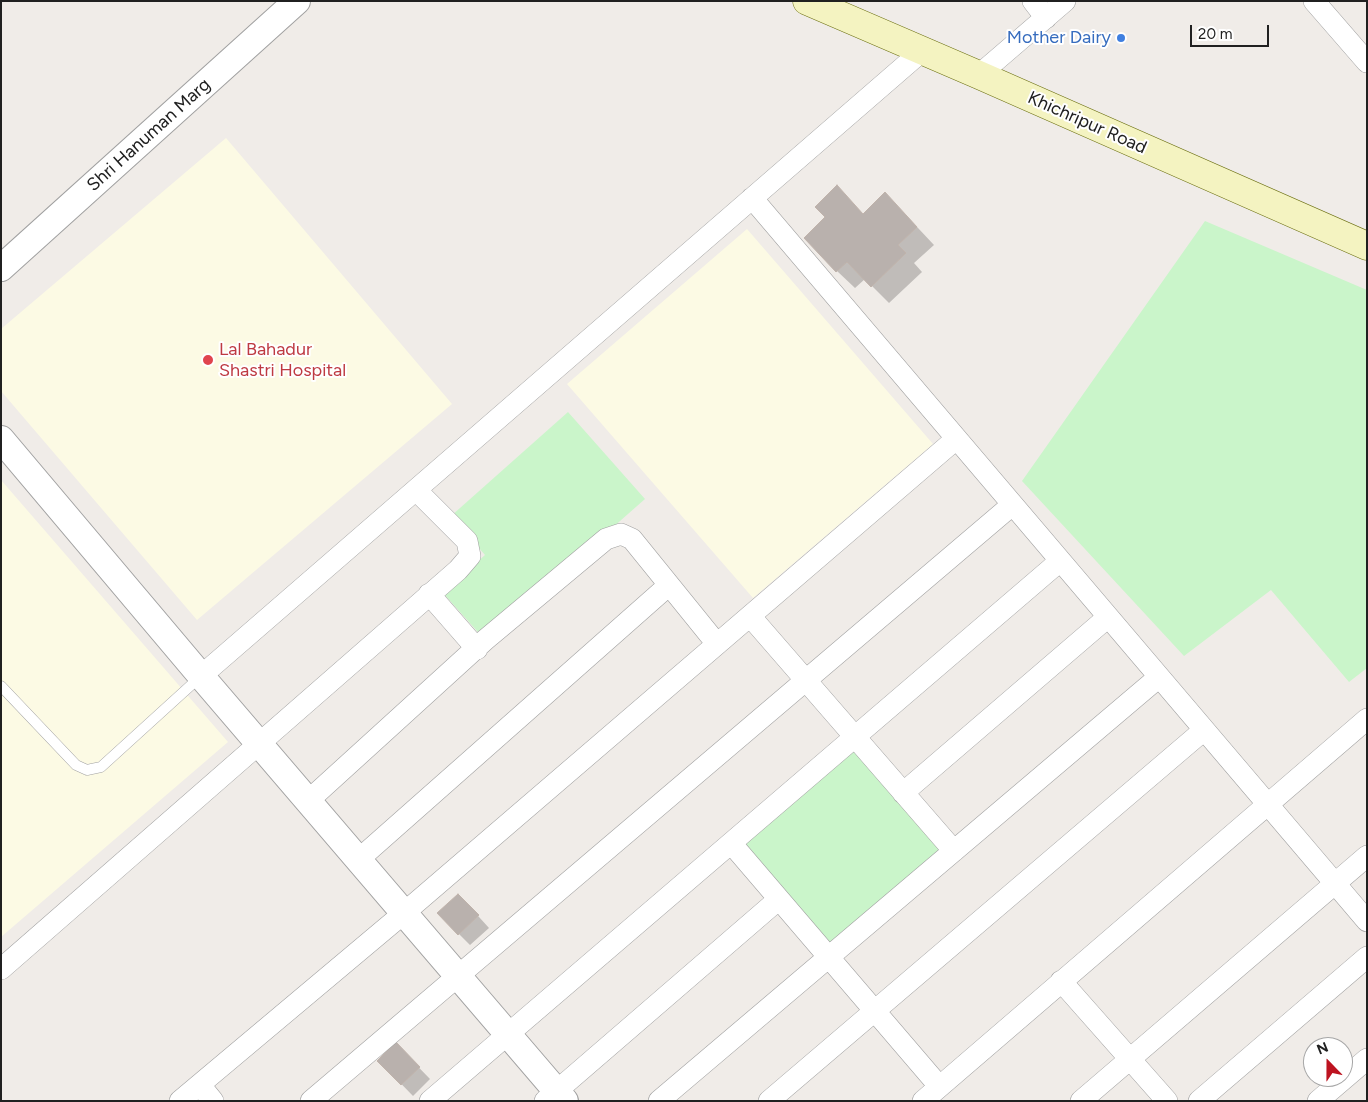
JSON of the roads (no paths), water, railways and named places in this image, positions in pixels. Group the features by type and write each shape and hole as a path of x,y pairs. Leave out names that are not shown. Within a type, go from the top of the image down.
{"main road":[{"name":"Khichripur Road","path":"807,1 1367,246"}],"street":[{"name":"Shri Hanuman Marg","path":"1,268 298,1"},
{"path":"1033,1 1046,18"},
{"path":"979,75 1065,1"},
{"path":"1314,1 1367,62"},
{"path":"201,676 922,51"},
{"path":"752,198 1367,921"},
{"path":"180,1101 404,913 956,438"},
{"path":"1,439 508,1034 556,1097 779,899"},
{"path":"1,969 458,570 470,556 466,541 416,490"},
{"path":"311,1101 1012,505"},
{"path":"308,800 485,640 606,539 621,534 632,539 717,644"},
{"path":"430,1101 1060,561"},
{"path":"358,860 669,585"},
{"path":"430,594 477,649"},
{"path":"750,616 954,851"},
{"path":"903,793 1108,617"},
{"path":"660,1101 1159,677"},
{"path":"923,1101 1367,718"},
{"path":"769,1101 1204,730"},
{"path":"731,843 939,1086"},
{"path":"1081,1101 1367,856"},
{"path":"1199,1101 1367,957"},
{"path":"1061,982 1167,1101"},
{"path":"1318,1101 1367,1059"},
{"path":"200,1085 213,1101"}],"lane":[{"path":"1,686 76,765 87,770 100,767 201,676"}],"place":[{"name":"Mother Dairy","path":"1121,38"},
{"name":"Lal Bahadur Shastri Hospital","path":"208,360"}]}
